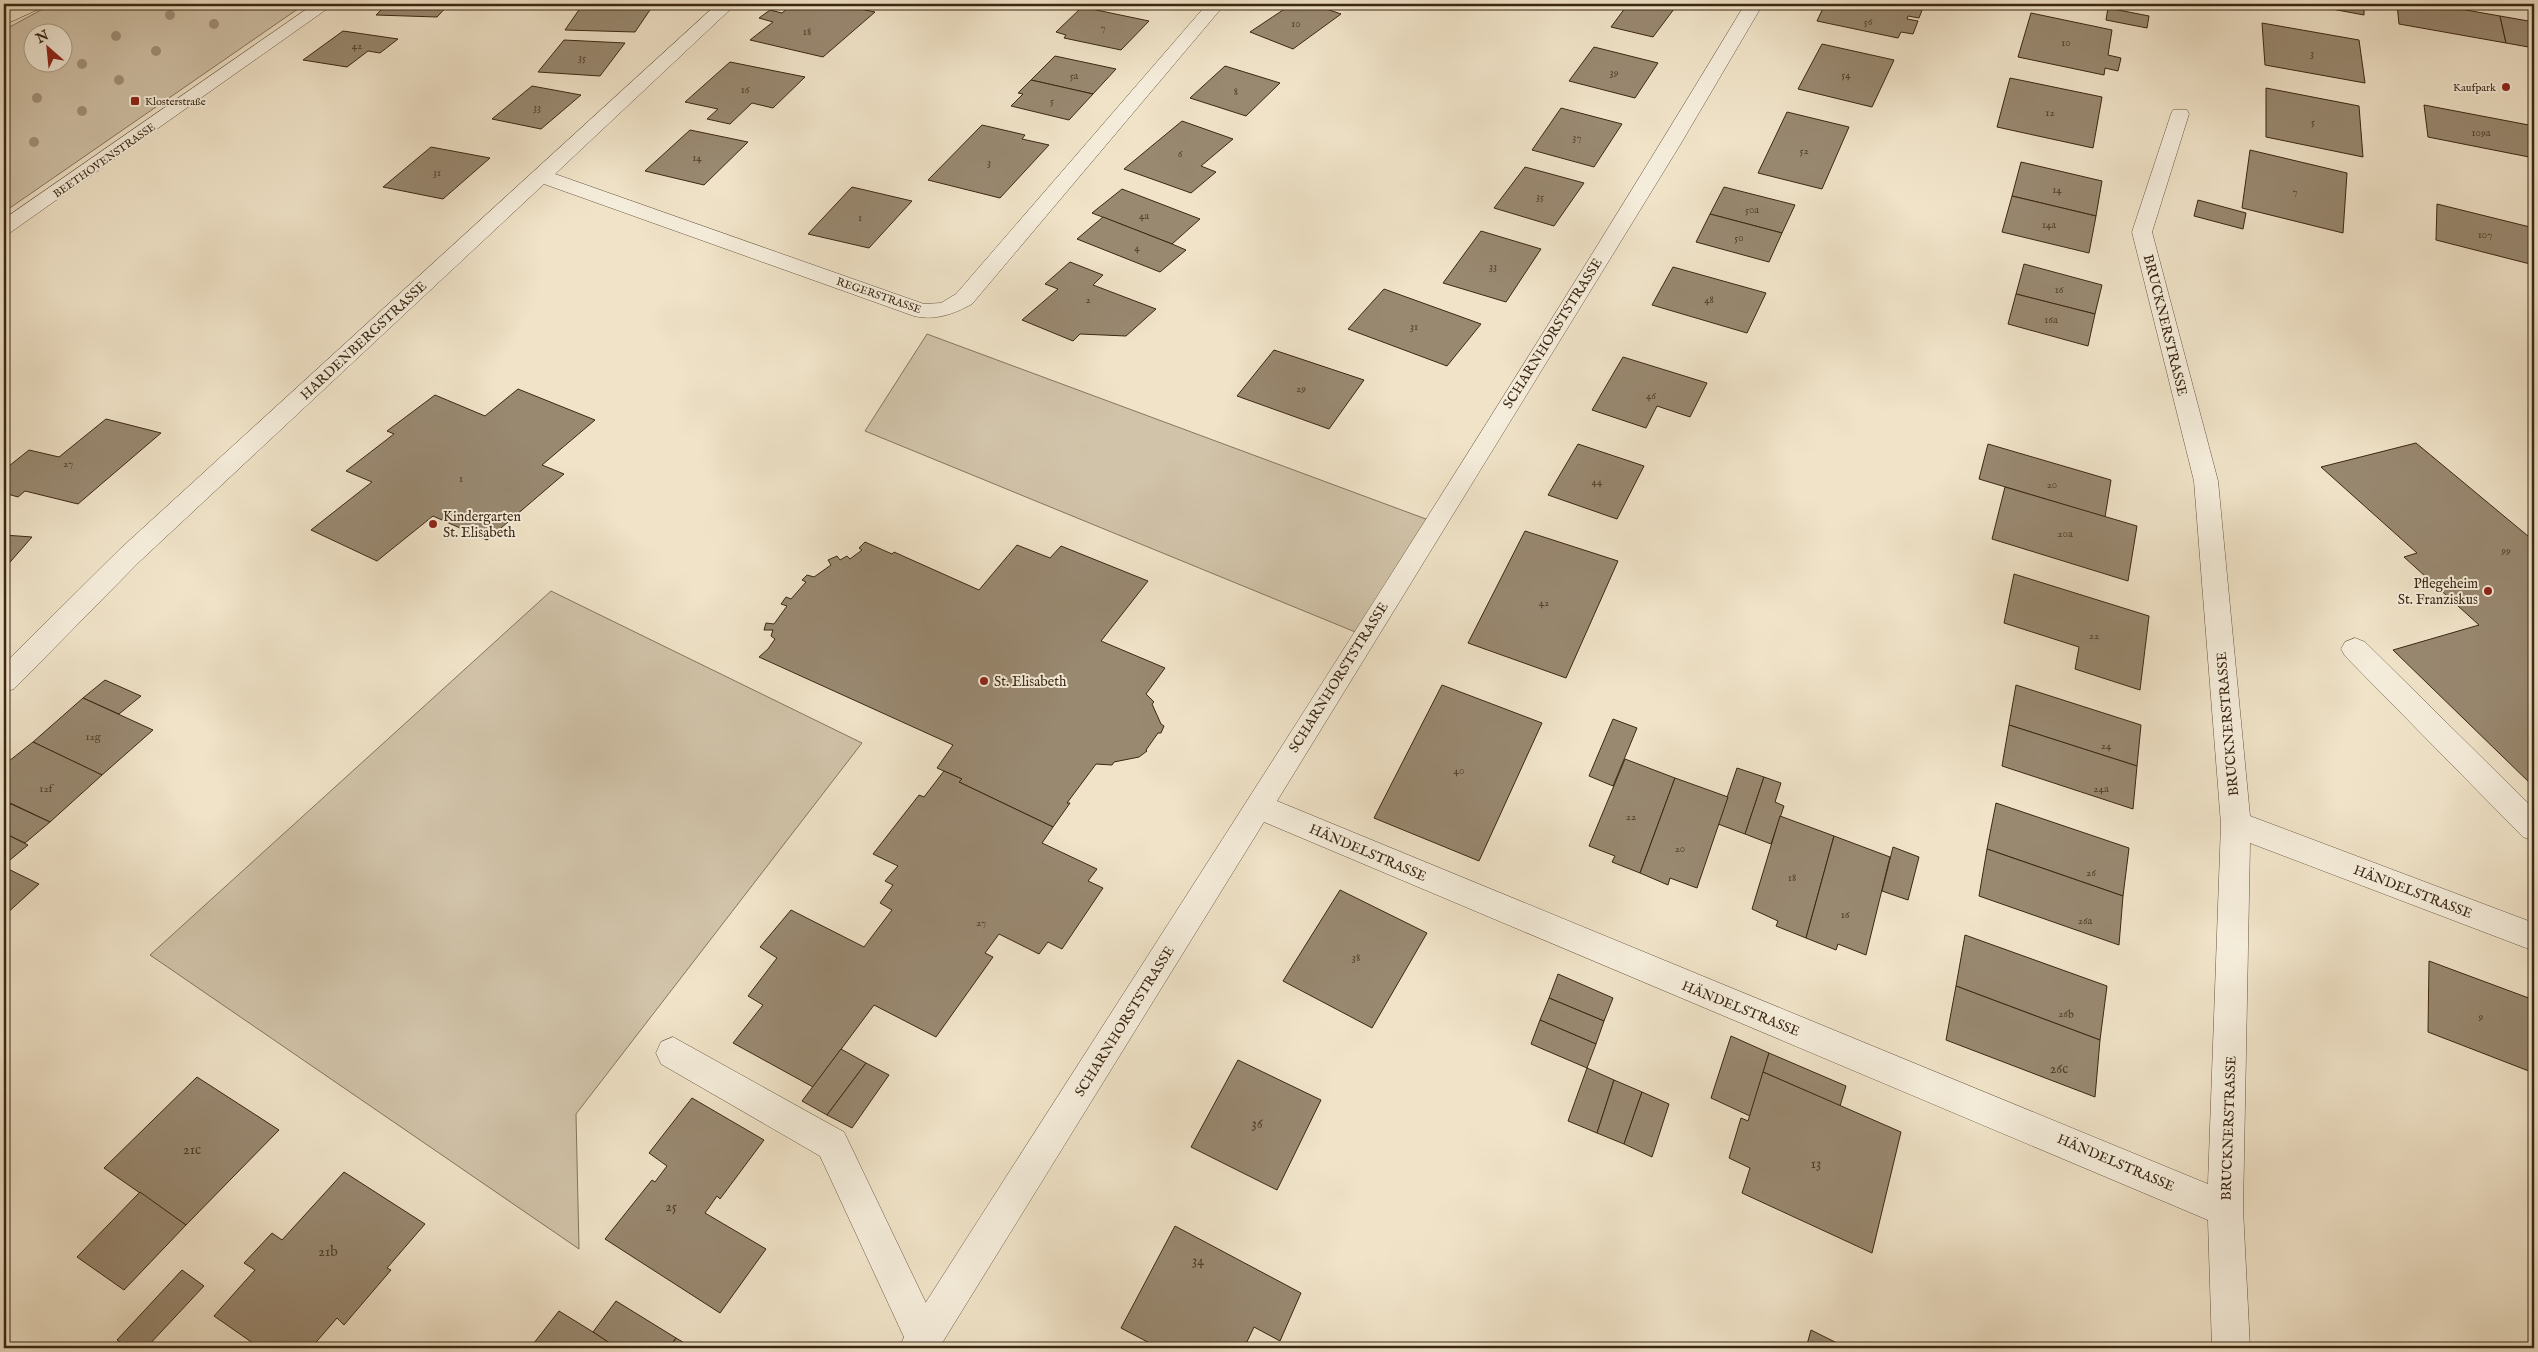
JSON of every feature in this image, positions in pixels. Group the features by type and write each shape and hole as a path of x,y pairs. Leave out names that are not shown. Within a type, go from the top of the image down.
{"highway":[{"path":"4,20 35,4"}],"street":[{"name":"BEETHOVENSTRASSE","path":"4,228 325,4"},
{"name":"HARDENBERGSTRASSE","path":"4,681 129,556 727,4"},
{"name":"REGERSTRASSE","path":"541,176 922,311 946,308 964,299 1216,4"},
{"name":"SCHARNHORSTSTRASSE","path":"921,1344 1670,145 1754,4"},
{"name":"BRUCKNERSTRASSE","path":"2180,114 2142,232 2206,482 2236,824 2225,1209 2231,1348"},
{"path":"2356,649 2534,828"},
{"name":"HÄNDELSTRASSE","path":"1258,806 2225,1209"},
{"name":"HÄNDELSTRASSE","path":"2236,824 2534,937"},
{"path":"673,1053 832,1144 921,1344"}],"shaded area":[{"path":"52,4 305,4 4,212 4,30"},
{"path":"927,334 1434,522 1365,636 865,431"},
{"path":"551,591 862,743 576,1114 579,1249 150,955"}],"building":[{"path":"387,4 449,4 437,17 376,15"},
{"path":"583,4 654,4 635,32 565,30"},
{"path":"793,4 835,4 875,12 823,57 750,40 773,22 759,18 770,10 782,13"},
{"path":"1292,4 1312,4 1341,14 1293,49 1250,32"},
{"path":"1628,4 1654,4 1674,9 1653,37 1611,27"},
{"path":"1825,4 1924,5 1919,18 1908,16 1907,19 1918,21 1913,34 1901,32 1898,38 1817,21"},
{"path":"2305,4 2364,4 2364,15"},
{"path":"2397,4 2432,4 2500,16 2506,43 2399,24"},
{"path":"1082,7 1149,21 1121,50 1064,38 1066,35 1056,32"},
{"path":"2108,8 2149,16 2147,28 2106,20"},
{"path":"2031,13 2112,30 2108,55 2121,58 2118,71 2105,68 2104,75 2018,57"},
{"path":"2500,16 2534,22 2534,48 2506,43"},
{"path":"2262,23 2359,40 2365,83 2265,65"},
{"path":"343,31 398,39 380,53 368,51 347,67 303,60"},
{"path":"564,40 625,43 600,76 538,72"},
{"path":"1822,44 1894,60 1872,107 1798,89"},
{"path":"1594,47 1658,63 1635,98 1569,81"},
{"path":"1055,56 1116,69 1093,94 1031,80"},
{"path":"730,62 805,77 773,108 752,103 730,124 707,119 718,109 685,102"},
{"path":"1225,66 1280,83 1246,116 1190,98"},
{"path":"2010,78 2102,97 2093,148 1997,127"},
{"path":"1031,80 1093,94 1069,120 1011,106 1023,94 1018,93"},
{"path":"532,86 581,95 541,129 492,119"},
{"path":"2266,88 2359,106 2363,157 2266,137"},
{"path":"2424,105 2534,126 2534,158 2428,137"},
{"path":"1561,108 1622,124 1594,167 1532,150"},
{"path":"1787,112 1849,127 1822,189 1758,173"},
{"path":"1182,121 1233,139 1201,166 1216,172 1191,193 1124,169"},
{"path":"982,125 1025,135 1022,139 1049,145 1000,198 928,180"},
{"path":"690,130 748,142 704,185 645,171"},
{"path":"431,147 490,158 443,199 383,187"},
{"path":"2250,150 2347,173 2343,233 2242,208"},
{"path":"2021,162 2102,181 2096,216 2012,196"},
{"path":"1525,167 1584,183 1554,226 1494,208"},
{"path":"852,187 912,201 869,248 808,234"},
{"path":"1724,187 1795,205 1782,233 1710,214"},
{"path":"1122,189 1200,219 1172,244 1092,213"},
{"path":"2012,196 2096,216 2089,253 2002,232"},
{"path":"2198,200 2246,213 2243,229 2194,216"},
{"path":"2437,204 2534,228 2534,265 2436,240"},
{"path":"1710,214 1782,233 1769,262 1696,242"},
{"path":"1103,217 1186,250 1160,272 1077,239"},
{"path":"1481,231 1541,249 1506,302 1443,283"},
{"path":"1070,262 1103,275 1093,285 1156,309 1126,336 1080,334 1073,341 1022,320 1058,289 1045,284"},
{"path":"2024,264 2102,285 2095,314 2016,294"},
{"path":"1673,267 1766,293 1747,333 1652,305"},
{"path":"1384,289 1481,324 1447,366 1348,329"},
{"path":"2016,294 2095,314 2088,346 2008,324"},
{"path":"1274,350 1364,380 1329,429 1237,396"},
{"path":"1623,357 1707,383 1690,417 1657,406 1646,428 1592,410"},
{"path":"518,389 595,420 542,465 564,474 487,540 433,516 377,561 311,530 372,482 346,471 394,434 387,431 435,395 485,416"},
{"path":"106,419 161,433 78,504 25,491 18,497 4,493 4,470 29,450 59,457"},
{"name":"Pflegeheim St. Franziskus","path":"2416,443 2534,541 2534,787 2393,650 2479,625 2404,557 2417,553 2321,467"},
{"path":"1578,444 1644,466 1617,519 1548,495"},
{"path":"1988,444 2111,480 2105,517 1979,479"},
{"path":"2005,487 2137,526 2128,581 1992,539"},
{"path":"1525,531 1618,561 1566,678 1468,643"},
{"path":"4,535 32,537 4,569"},
{"name":"St. Elisabeth","path":"865,542 892,554 894,552 979,590 1017,545 1050,558 1061,546 1148,581 1101,641 1165,668 1146,694 1154,702 1152,704 1161,724 1164,726 1161,733 1158,733 1147,751 1139,757 1114,762 1112,765 1096,764 1067,803 1070,803 1053,827 959,782 962,779 937,768 953,745 759,657 775,639 771,636 773,630 764,630 766,623 774,624 787,606 781,604 786,597 791,599 806,582 802,580 807,575 814,577 831,565 828,560 837,556 840,560 847,556 850,559 862,550 859,548"},
{"path":"2014,574 2149,616 2140,690 2075,669 2079,647 2004,623"},
{"path":"105,680 141,696 119,714 83,698"},
{"path":"1442,685 1542,723 1479,861 1374,818"},
{"path":"2016,685 2141,725 2137,766 2009,725"},
{"path":"83,698 153,730 102,775 33,742"},
{"path":"1613,719 1637,728 1613,786 1589,776"},
{"path":"2009,725 2137,766 2133,809 2002,766"},
{"path":"33,742 102,775 50,822 4,800 4,765"},
{"path":"1625,759 1675,778 1640,873 1612,862 1615,856 1589,846"},
{"path":"1737,768 1764,777 1745,834 1718,824"},
{"path":"944,771 962,779 959,782 1053,827 1042,843 1097,869 1088,881 1103,888 1062,949 1048,942 1039,954 999,934 985,953 993,957 936,1037 874,1005 813,1087 733,1043 763,1005 748,996 777,958 760,947 791,910 864,947 892,910 880,903 893,885 885,881 898,866 873,854 919,795 924,797"},
{"path":"1764,777 1781,783 1775,802 1784,806 1771,844 1745,834"},
{"path":"1675,778 1728,797 1697,888 1670,878 1668,885 1640,873"},
{"path":"1996,803 2129,848 2123,896 1987,849"},
{"path":"11,804 50,822 25,843 4,833 4,810"},
{"path":"1780,816 1834,836 1806,938 1776,926 1778,921 1752,909"},
{"path":"4,833 28,845 4,865"},
{"path":"1834,836 1890,857 1866,955 1838,944 1836,950 1806,938"},
{"path":"1893,847 1919,857 1908,900 1882,891"},
{"path":"1987,849 2123,896 2119,945 1979,896"},
{"path":"4,867 39,884 4,916"},
{"path":"1340,890 1427,933 1372,1028 1283,981"},
{"path":"1965,935 2107,986 2100,1040 1956,986"},
{"path":"2429,961 2534,1000 2534,1073 2428,1032"},
{"path":"1558,974 1613,998 1604,1021 1549,998"},
{"path":"1956,986 2100,1040 2095,1097 1946,1040"},
{"path":"1549,998 1604,1021 1596,1044 1540,1020"},
{"path":"1540,1020 1596,1044 1587,1068 1531,1044"},
{"path":"1731,1036 1769,1053 1750,1116 1711,1098"},
{"path":"841,1049 866,1063 827,1115 802,1101"},
{"path":"1769,1053 1846,1086 1840,1106 1763,1072"},
{"path":"1238,1060 1321,1100 1277,1190 1191,1147"},
{"path":"866,1063 889,1075 852,1128 827,1115"},
{"path":"1587,1068 1614,1080 1597,1133 1568,1121"},
{"path":"1763,1072 1901,1132 1872,1253 1742,1193 1750,1168 1729,1158 1741,1118 1748,1121"},
{"path":"197,1077 279,1130 186,1225 104,1168"},
{"path":"1614,1080 1642,1092 1624,1144 1597,1133"},
{"path":"1642,1092 1669,1104 1652,1157 1624,1144"},
{"path":"692,1098 764,1140 720,1199 717,1196 705,1213 766,1249 720,1313 605,1239 652,1180 655,1182 667,1166 649,1153"},
{"path":"344,1172 425,1224 387,1268 391,1270 344,1325 337,1318 311,1348 260,1348 214,1316 255,1270 244,1263 272,1233 282,1240"},
{"path":"140,1192 186,1225 124,1290 77,1257"},
{"path":"1175,1226 1301,1293 1280,1341 1254,1327 1244,1348 1159,1348 1121,1328"},
{"path":"182,1270 204,1286 146,1348 129,1348 117,1340"},
{"path":"616,1301 676,1338 669,1348 617,1348 593,1332"},
{"path":"559,1311 593,1332 617,1348 530,1348"},
{"path":"1811,1330 1847,1348 1806,1348"},
{"path":"676,1338 693,1348 669,1348"}],"place":[{"name":"Kaufpark","path":"2506,87"},
{"name":"Klosterstraße","path":"135,101"},
{"name":"Kindergarten St. Elisabeth","path":"433,524"},
{"name":"Pflegeheim St. Franziskus","path":"2488,591"},
{"name":"St. Elisabeth","path":"984,681"}]}
